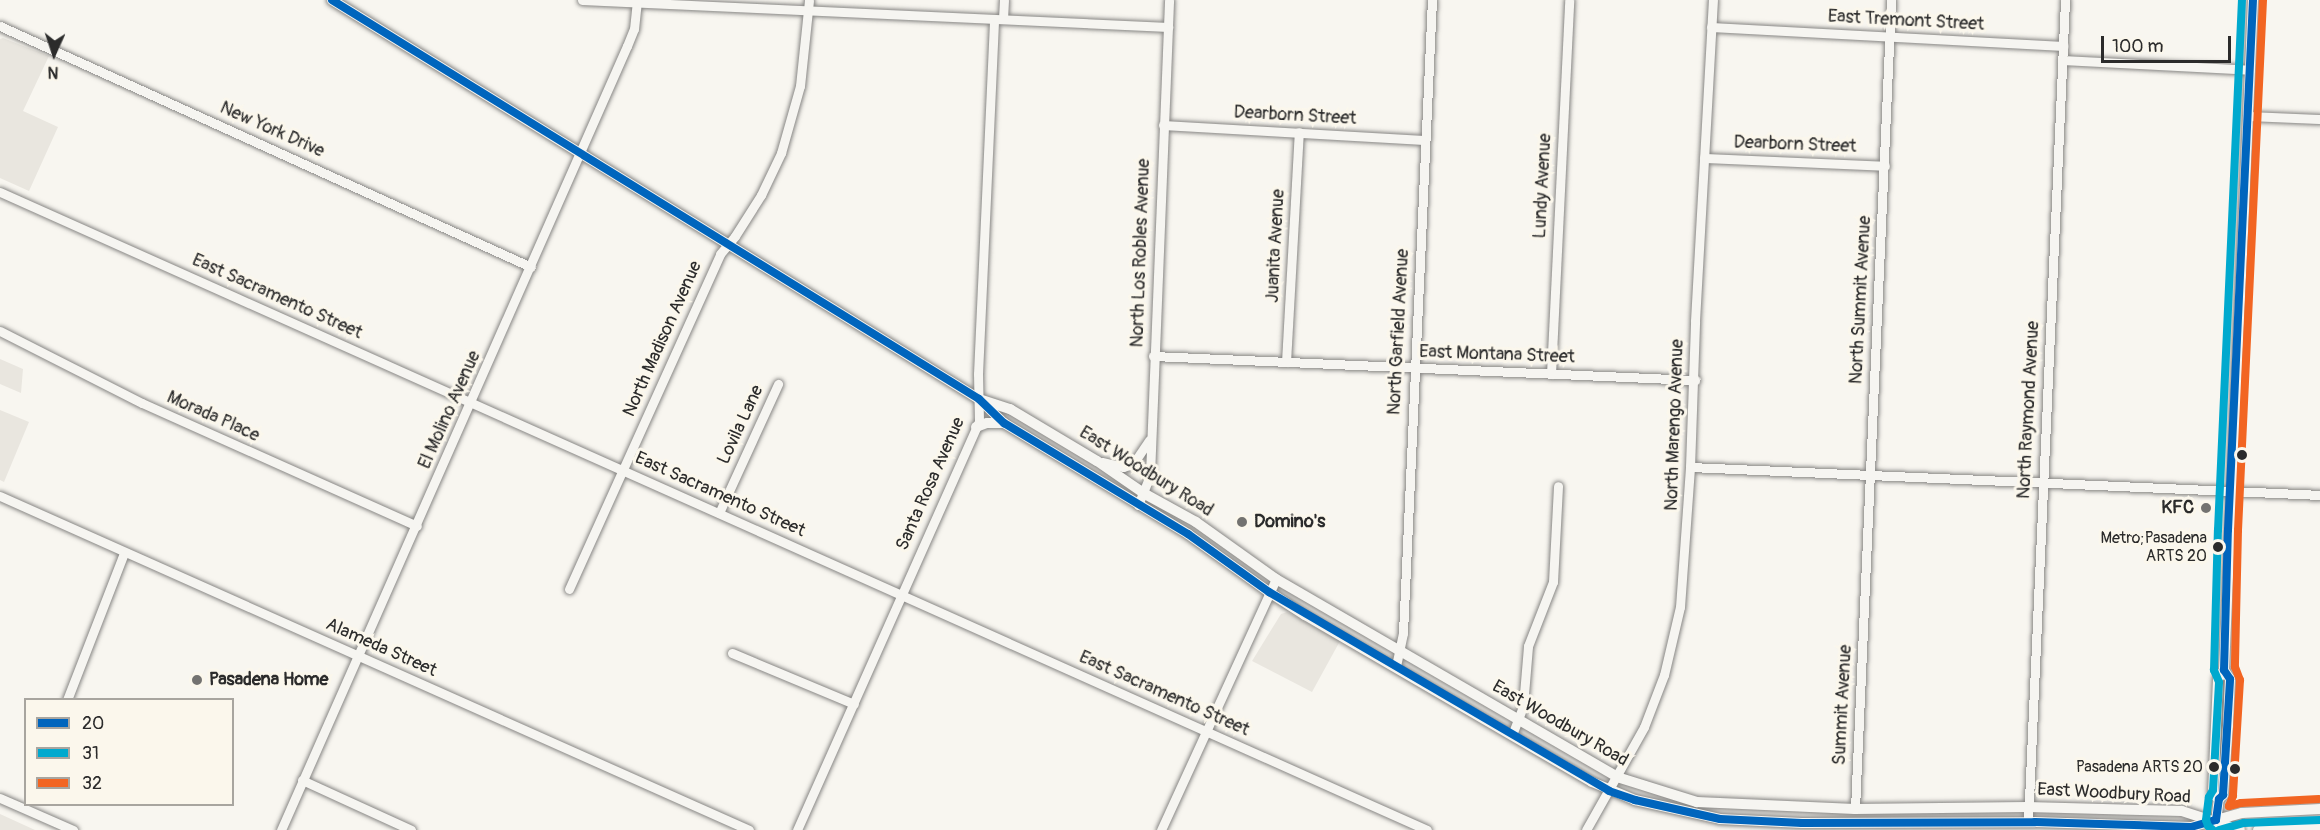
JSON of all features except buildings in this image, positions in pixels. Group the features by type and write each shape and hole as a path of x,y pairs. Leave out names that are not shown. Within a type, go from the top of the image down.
{"main road":[{"path":"2216,825 2219,799 2213,794 2218,679 2224,669 2253,0"},
{"name":"East Woodbury Road","path":"336,1 727,246 979,399 1004,423 1215,552 1269,592 1609,791 1635,800 1720,819 1960,826 2028,822 2191,827 2216,825"},
{"name":"East Woodbury Road","path":"979,399 1010,408 1097,461 1144,494 1222,539 1276,579 1617,777 1697,802 1855,809 2027,807 2182,811 2216,825"},
{"path":"975,427 990,423 1004,423"},
{"path":"1215,552 1222,539"},
{"path":"2216,825 2242,813 2320,809"},
{"path":"2216,825 2240,830"},
{"path":"2258,830 2320,825"}],"street":[{"path":"582,0 1168,27"},
{"name":"North Madison Avenue","path":"569,589 715,264 761,195 781,153 800,86 809,0"},
{"name":"Santa Rosa Avenue","path":"797,830 979,421 999,19 1004,0"},
{"name":"North Los Robles Avenue","path":"1138,505 1150,475 1169,0"},
{"name":"North Garfield Avenue","path":"1396,666 1402,633 1431,0"},
{"name":"Lundy Avenue","path":"1551,374 1569,0"},
{"name":"North Marengo Avenue","path":"1586,830 1644,727 1664,675 1675,634 1685,570 1695,380 1695,321 1713,0"},
{"name":"North Summit Avenue","path":"1865,603 1891,0"},
{"name":"North Raymond Avenue","path":"2028,822 2065,0"},
{"name":"El Molino Avenue","path":"281,830 627,46 634,28 637,1"},
{"name":"New York Drive","path":"0,26 531,267"},
{"name":"East Tremont Street","path":"1711,27 2063,46"},
{"path":"2062,60 2250,70"},
{"path":"2247,116 2320,119"},
{"name":"Dearborn Street","path":"1163,125 1424,140"},
{"name":"Juanita Avenue","path":"1286,362 1299,132"},
{"name":"Dearborn Street","path":"1704,158 1885,166"},
{"name":"East Sacramento Street","path":"0,192 1427,830"},
{"name":"Morada Place","path":"0,331 142,403 417,526"},
{"name":"East Montana Street","path":"1154,356 1695,380"},
{"name":"Lovila Lane","path":"719,513 778,384"},
{"path":"1097,461 1123,467 1133,464 1150,438"},
{"path":"1690,466 2320,495"},
{"path":"1512,735 1523,706 1528,646 1553,582 1558,486"},
{"name":"Alameda Street","path":"0,496 749,830"},
{"path":"67,698 124,553"},
{"path":"1161,830 1204,730 1276,579"},
{"name":"Summit Avenue","path":"1855,809 1865,603"},
{"path":"732,653 854,704"},
{"path":"302,780 411,830"},
{"path":"0,798 24,806"},
{"path":"28,807 73,830"}],"shaded area":[{"path":"3,38 49,56 23,111 58,127 29,191 0,178 0,39"},
{"path":"0,359 23,369 21,393 0,384"},
{"path":"0,410 29,422 4,482 0,480"},
{"path":"1287,612 1340,641 1312,692 1252,661 1281,614"},
{"path":"0,814 35,830 0,830"}],"transit line":[{"name":"20","path":"332,0 979,399 1004,423 1188,534 1269,592 1609,791 1635,800 1720,819 1802,823 2035,822 2191,827 2216,820"},
{"name":"31","path":"2213,830 2208,826 2206,820 2209,797 2213,790 2219,682 2214,670 2218,530 2242,0"},
{"name":"20","path":"2216,820 2219,799 2223,795 2230,679 2224,670 2228,530 2253,0"},
{"name":"32","path":"2263,0 2238,530 2235,667 2240,680 2233,796 2229,806 2241,803 2319,799"},
{"name":"31","path":"2219,830 2244,823 2320,820"}],"place":[{"name":"KFC","path":"2206,508"},
{"name":"Domino's","path":"1242,522"},
{"name":"Metro;Pasadena ARTS 20","path":"2218,547"},
{"name":"Pasadena Home","path":"197,680"},
{"name":"Pasadena ARTS 20","path":"2214,767"}]}
